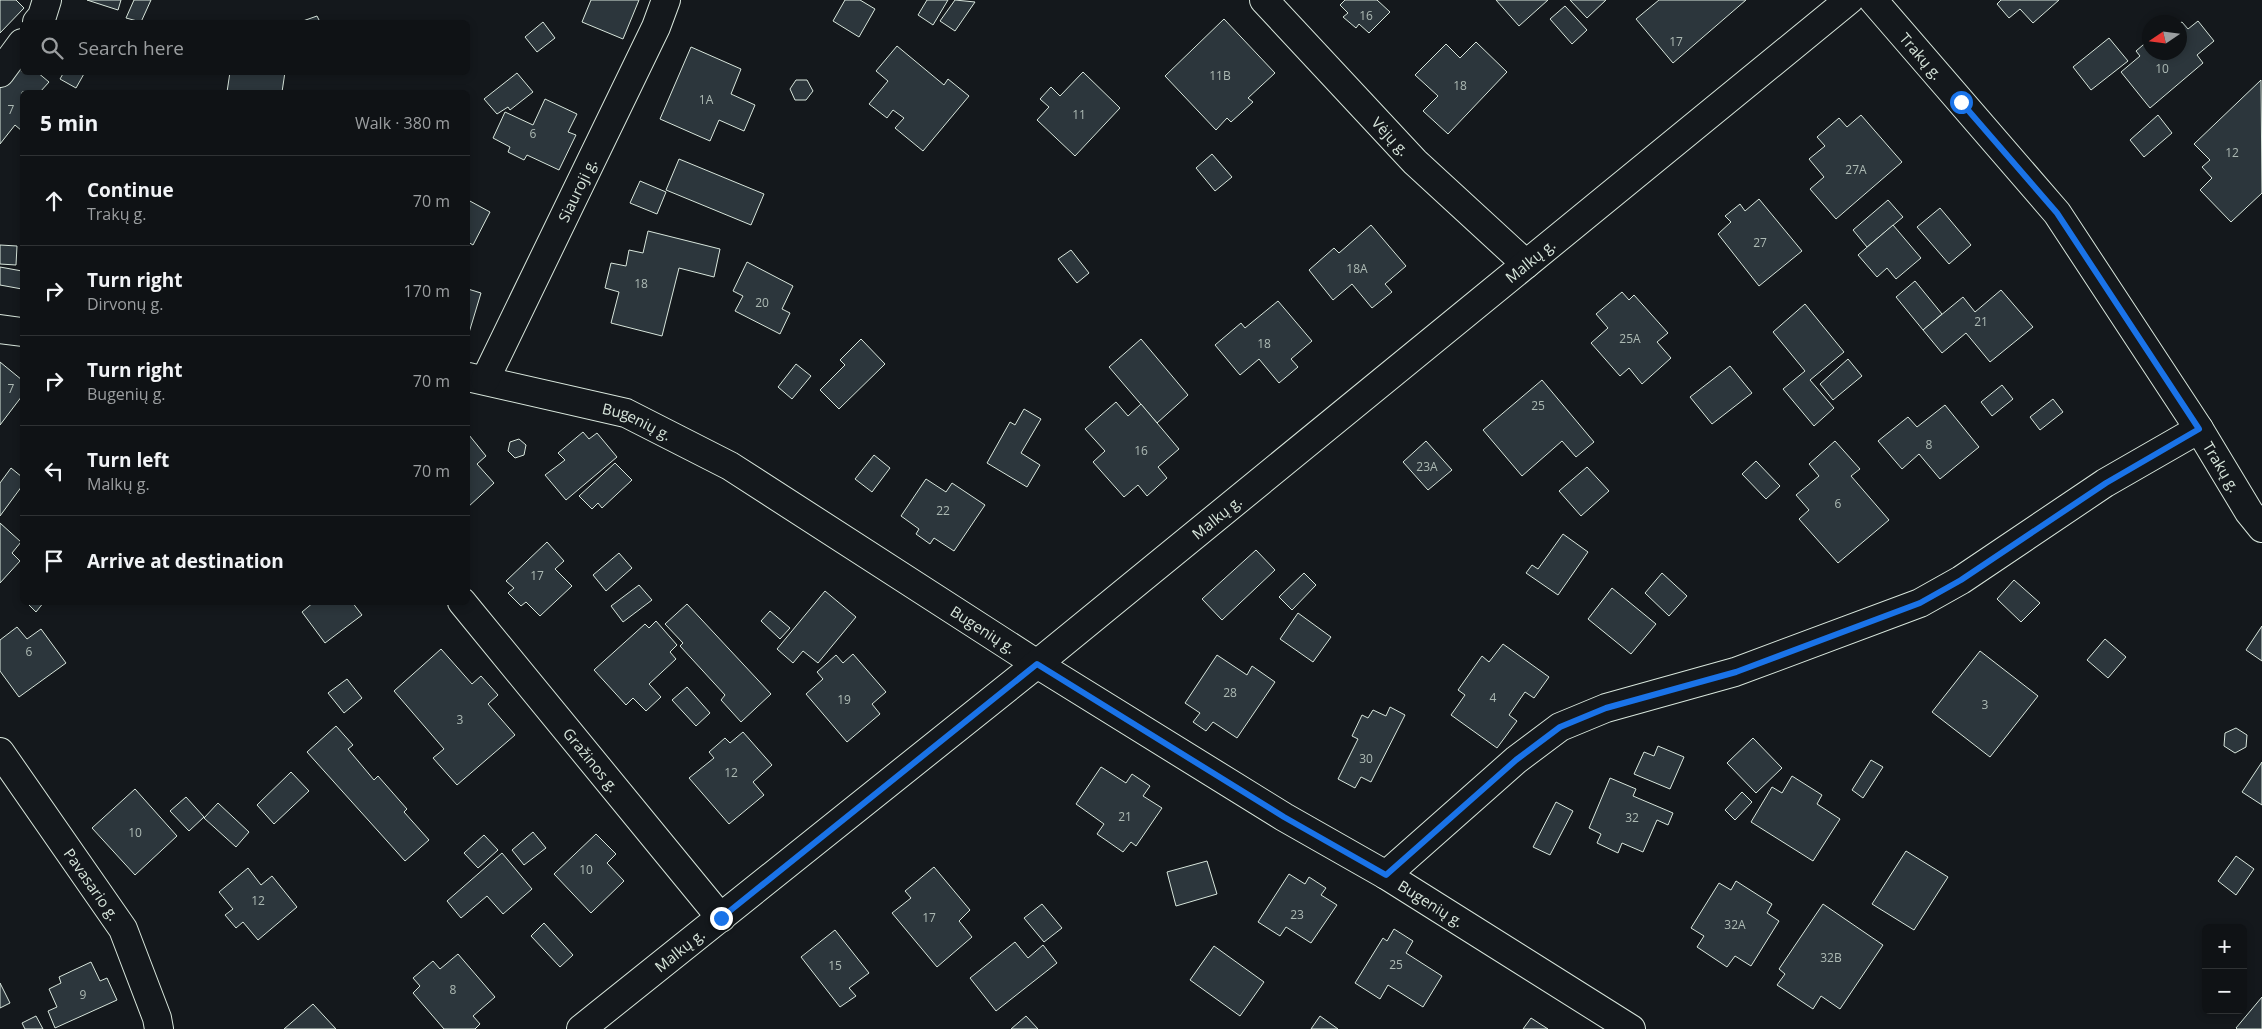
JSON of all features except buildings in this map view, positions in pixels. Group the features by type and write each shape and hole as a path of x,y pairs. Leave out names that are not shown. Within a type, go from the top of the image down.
{"street":[{"path":"39,20 42,16 47,0"},
{"name":"Siauroji g.","path":"476,378 656,27 666,0"},
{"name":"Vėjų g.","path":"1264,0 1415,162 1526,264"},
{"name":"Malkų g.","path":"581,1029 1037,664 1849,0"},
{"name":"Trakų g.","path":"1873,0 2057,213 2199,429 2249,512 2262,528"},
{"path":"0,73 20,45"},
{"path":"0,329 20,332"},
{"name":"Bugenių g.","path":"476,378 626,413 712,457 1037,664 1284,817 1386,875 1631,1029"},
{"path":"1386,875 1516,760 1560,727 1606,708 1736,672 1920,603 1961,580 2106,483 2199,429"},
{"name":"Gražinos g.","path":"464,605 721,918"},
{"name":"Pavasario g.","path":"0,752 123,929 157,1018 159,1029"}],"route":[{"path":"721,918 1037,664 1284,817 1386,875 1516,760 1560,727 1606,708 1736,672 1920,603 1961,580 2106,483 2199,429 2057,213 1961,102"}]}
